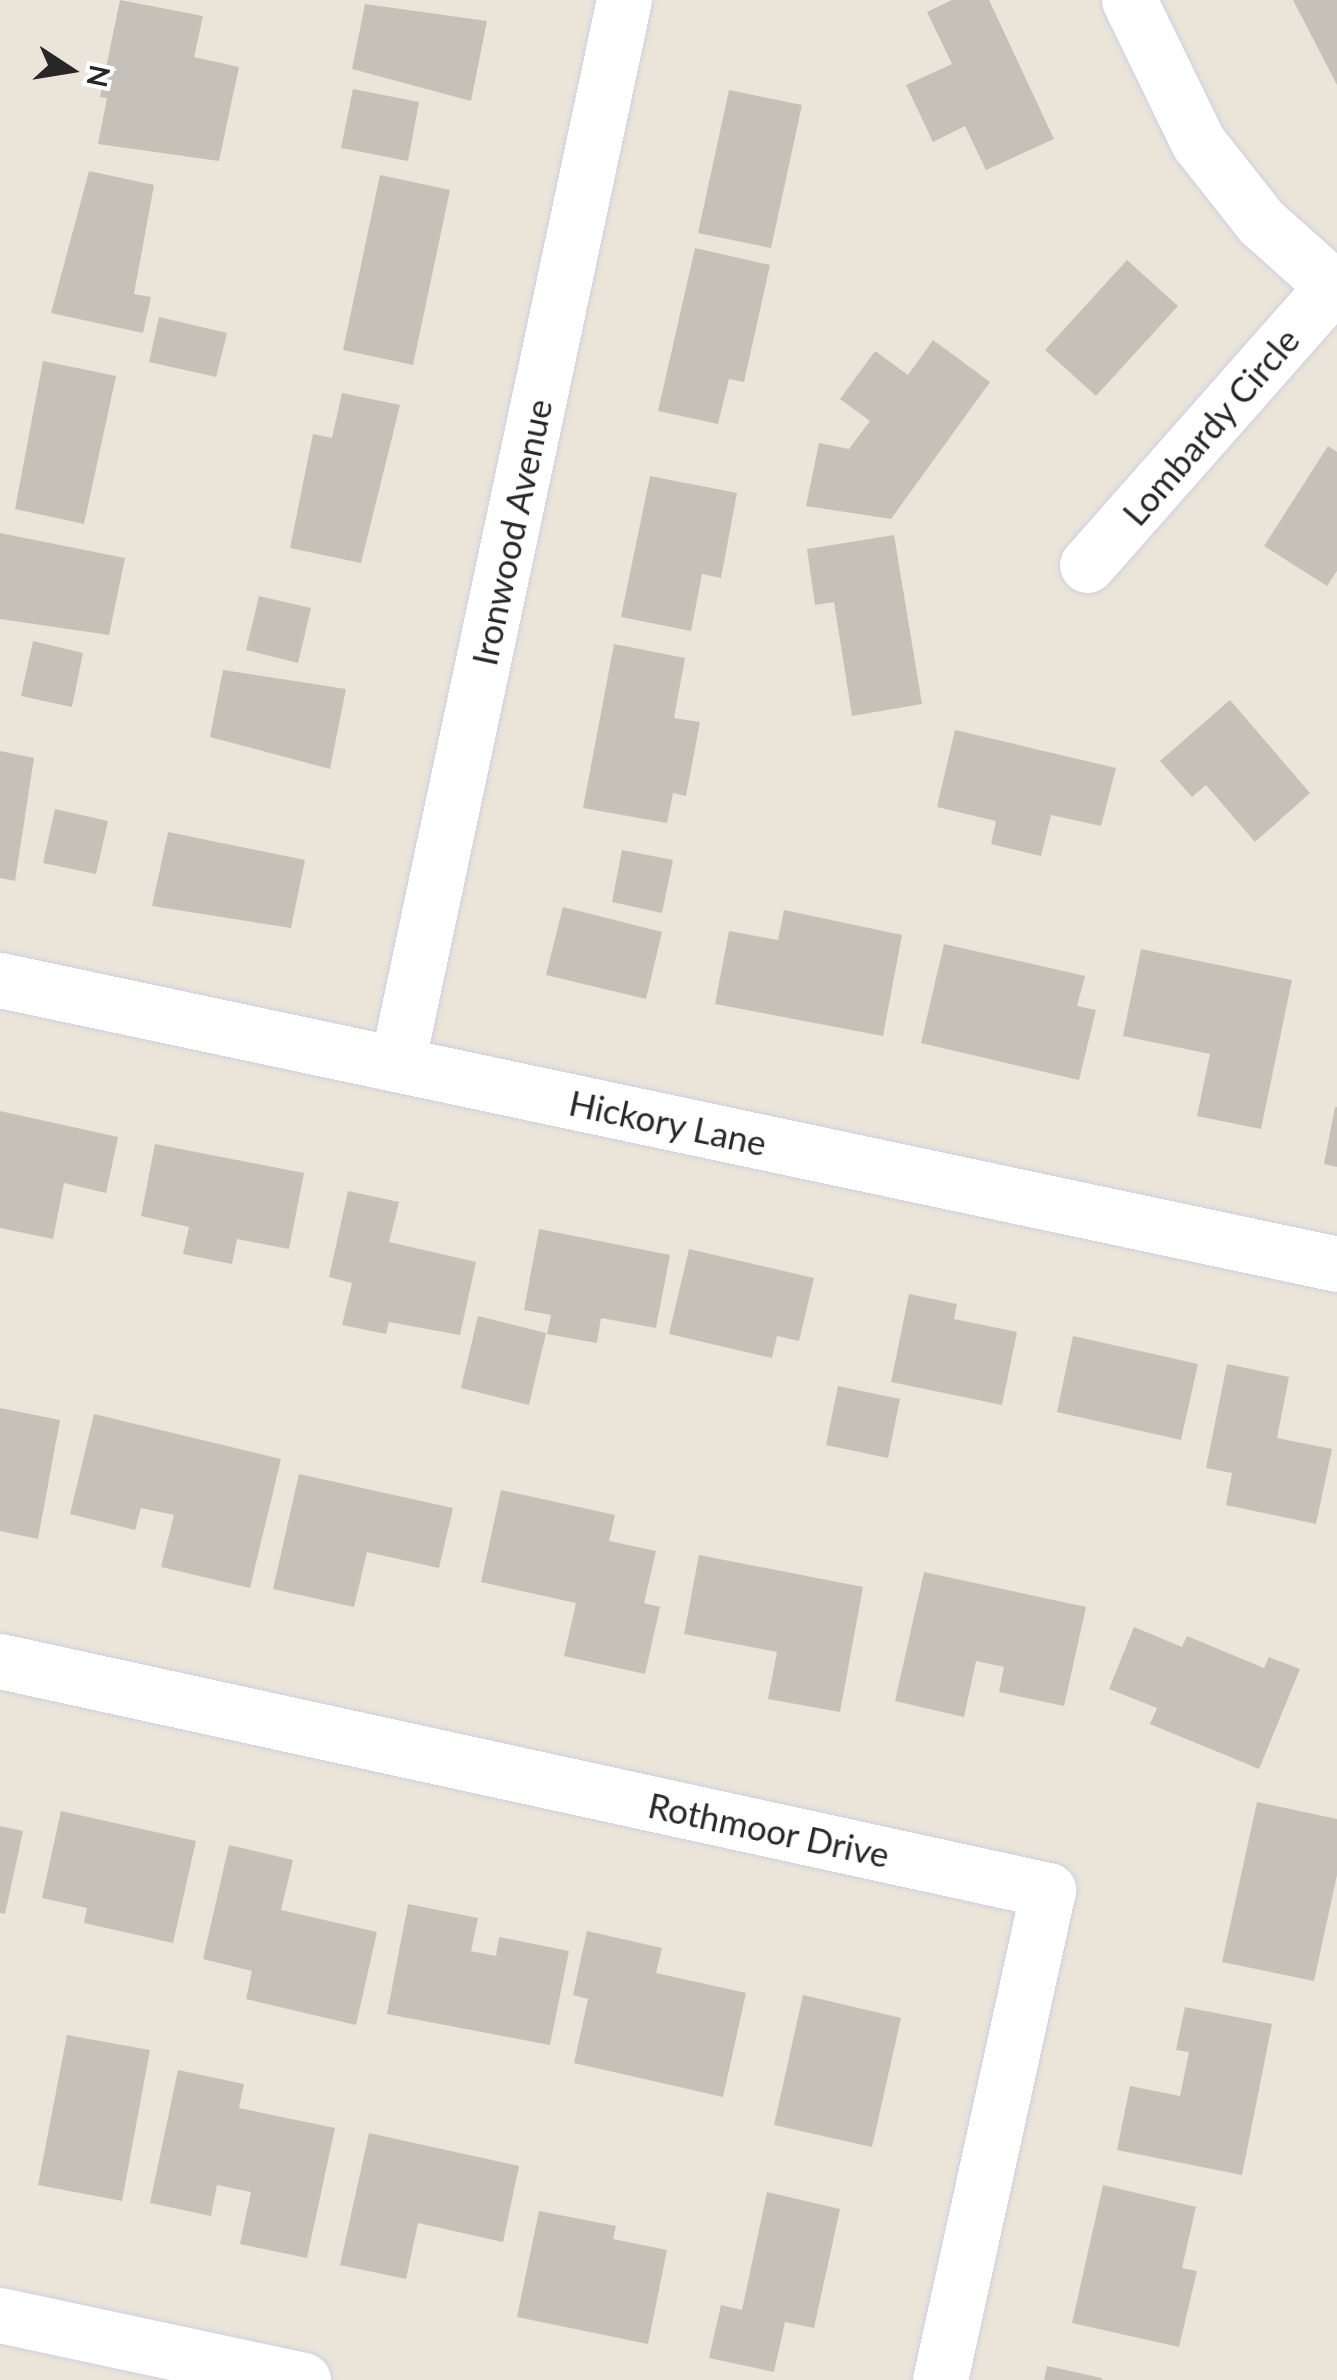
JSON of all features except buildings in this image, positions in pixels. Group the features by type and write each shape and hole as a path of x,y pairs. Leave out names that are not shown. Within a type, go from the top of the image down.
{"street":[{"name":"Ironwood Avenue","path":"397,1064 624,0"},
{"path":"1129,0 1198,142 1261,222 1335,288"},
{"name":"Lombardy Circle","path":"1087,565 1335,288"},
{"name":"Hickory Lane","path":"0,980 1337,1264"},
{"name":"Rothmoor Drive","path":"0,1661 1048,1890 940,2380"},
{"path":"0,2315 285,2378"}]}
